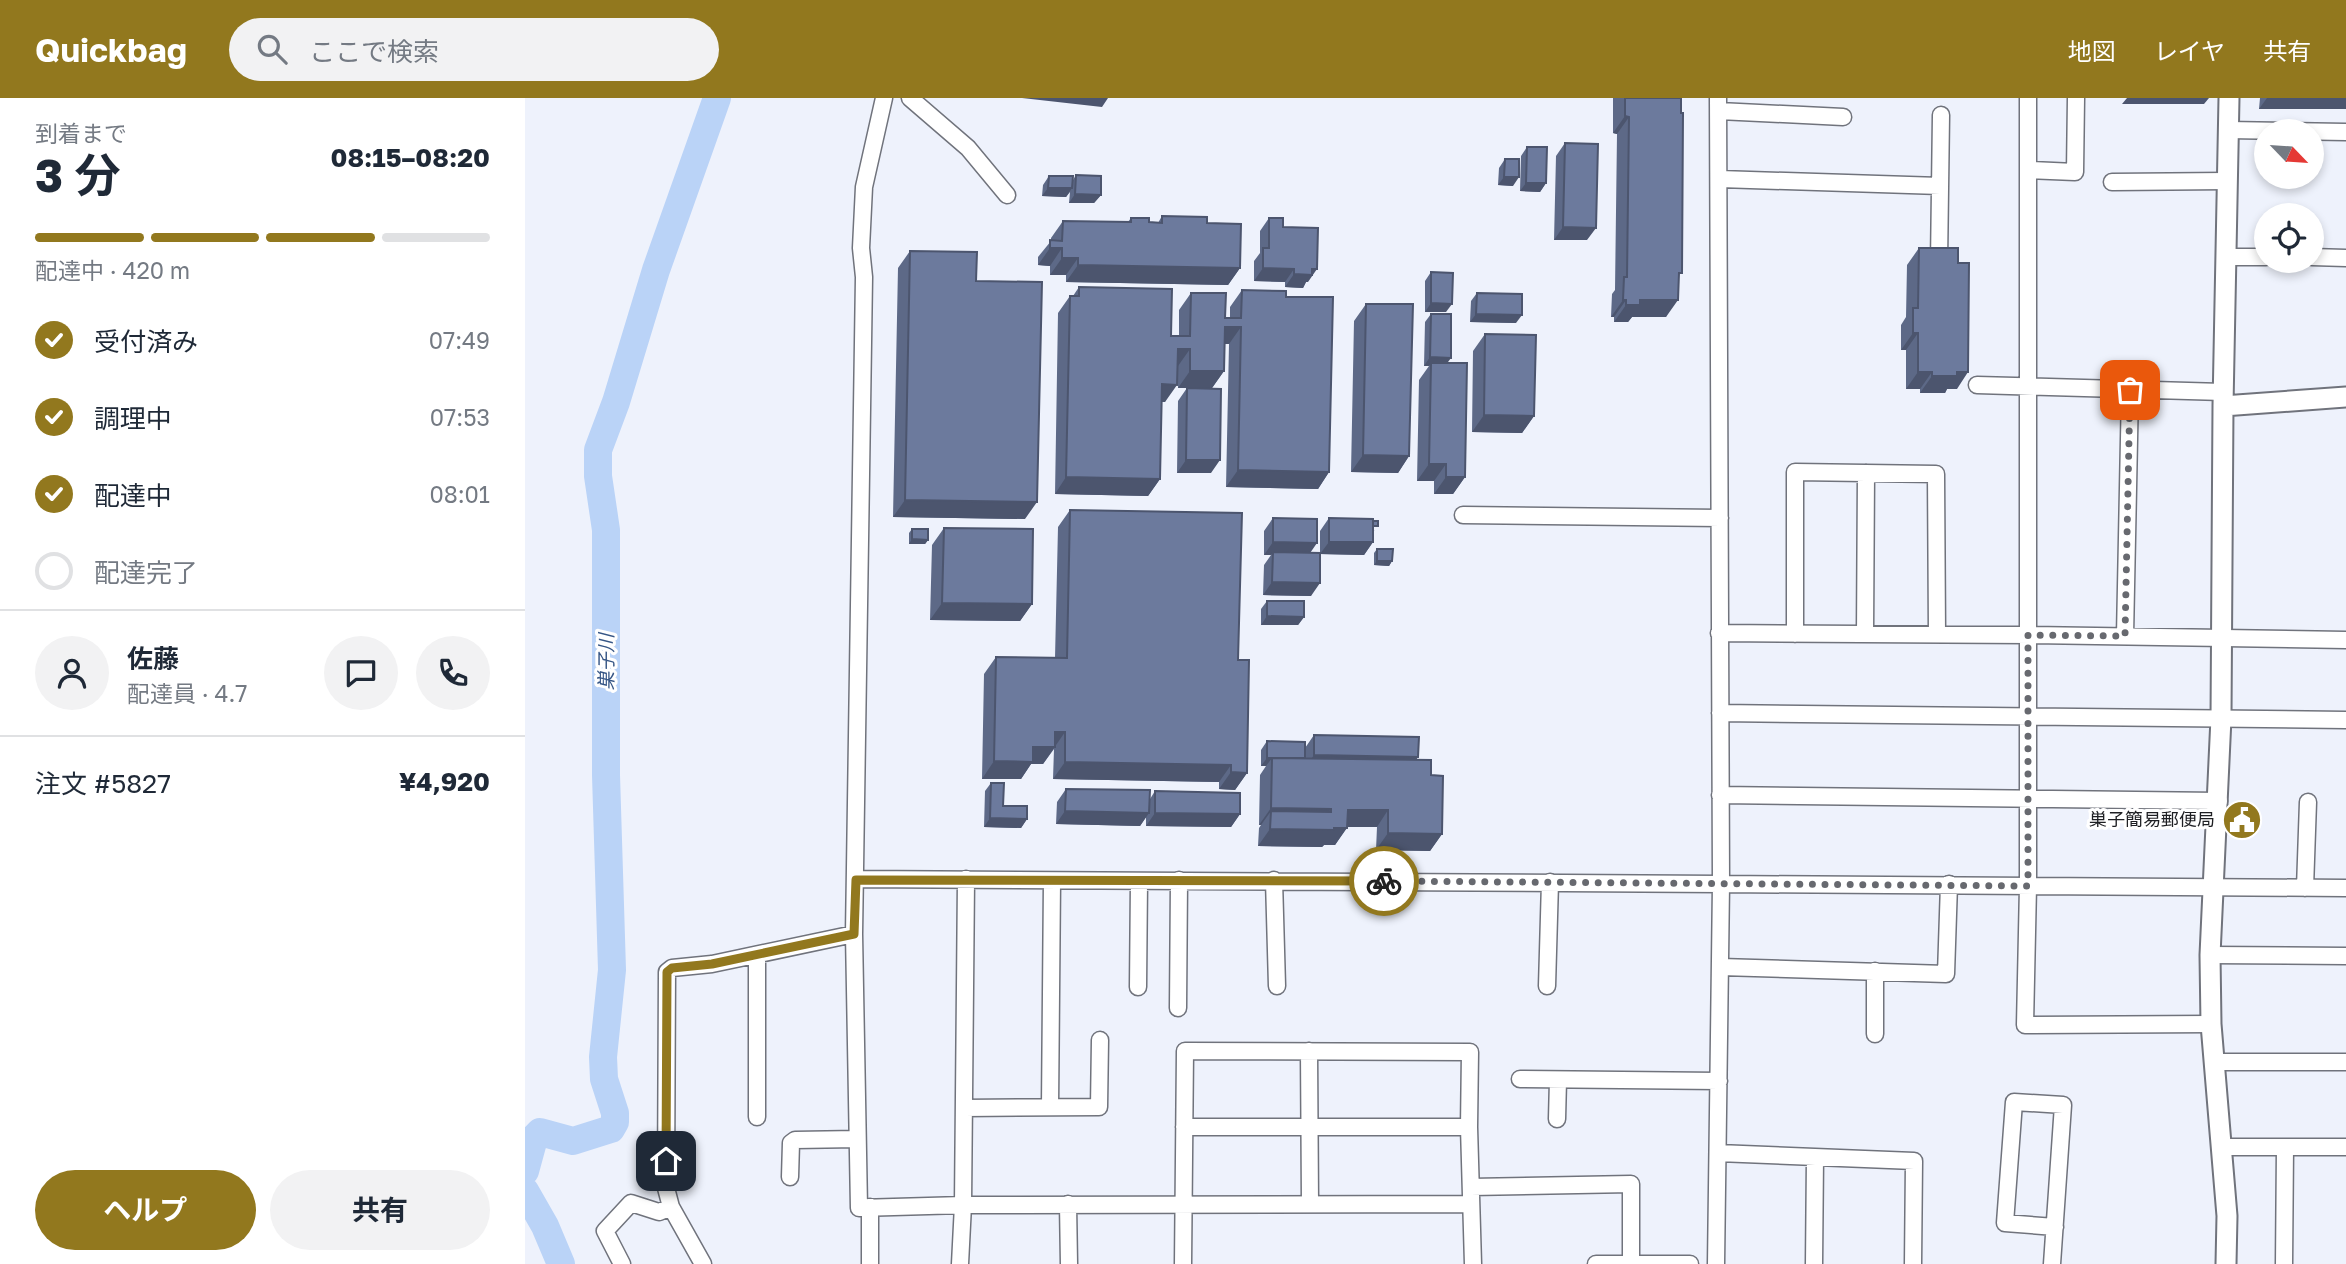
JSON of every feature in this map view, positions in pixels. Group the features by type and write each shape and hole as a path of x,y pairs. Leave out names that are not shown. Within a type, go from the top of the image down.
{"street":[{"path":"884,98 864,187 861,248 864,277 854,934 859,1208 963,1205 1471,1204"},
{"path":"910,98 968,148 1007,195"},
{"path":"2028,98 2028,886 2025,1025 2211,1024"},
{"path":"2029,170 2075,172 2076,98"},
{"path":"2226,1264 2227,1216 2211,1024 2210,955 2221,718 2223,399 2229,98"},
{"path":"1716,1264 1721,967 1719,105 1843,117"},
{"path":"1940,263 1941,115"},
{"path":"2228,130 2346,132"},
{"path":"1720,179 1940,186"},
{"path":"2112,182 2227,181"},
{"path":"2225,257 2254,257"},
{"path":"2324,257 2346,258"},
{"path":"1977,385 2130,390 2223,399 2346,397"},
{"path":"2125,636 2130,390"},
{"path":"1795,634 1795,472 1936,474 1937,634"},
{"path":"1865,634 1866,474"},
{"path":"1463,515 1720,518"},
{"path":"1719,633 2346,640"},
{"path":"1720,713 2346,720"},
{"path":"1720,795 2219,801"},
{"path":"2305,888 2308,802"},
{"path":"960,1264 966,879"},
{"path":"856,880 1274,880 2346,888"},
{"path":"1178,1008 1179,880"},
{"path":"1274,880 1277,986"},
{"path":"1050,1107 1052,881"},
{"path":"1138,987 1139,881"},
{"path":"1547,986 1551,882"},
{"path":"1721,967 1946,974 1948,884"},
{"path":"703,1264 671,1207 666,1188 667,972 672,968 712,964 854,934"},
{"path":"757,955 757,1118"},
{"path":"2210,955 2346,956"},
{"path":"1875,971 1875,1034"},
{"path":"964,1108 1099,1107 1100,1040"},
{"path":"1184,1264 1185,1051 1470,1052 1473,1264"},
{"path":"1309,1051 1310,1204"},
{"path":"2215,1062 2346,1062"},
{"path":"1520,1079 1719,1081"},
{"path":"1557,1119 1558,1080"},
{"path":"2052,1264 2055,1227 2063,1105 2014,1102 2005,1223 2055,1227"},
{"path":"1184,1127 1469,1127"},
{"path":"790,1177 791,1143 795,1140 857,1139"},
{"path":"2222,1147 2346,1147"},
{"path":"2284,1264 2285,1147"},
{"path":"1718,1153 1914,1161 1913,1264"},
{"path":"1814,1264 1815,1157"},
{"path":"1471,1187 1631,1184 1631,1264"},
{"path":"622,1264 605,1231 631,1203 659,1212 671,1207"},
{"path":"1068,1205 1069,1264"},
{"path":"870,1207 870,1264"},
{"path":"1596,1264 1690,1264"}],"building":[{"path":"1625,98 1681,98 1682,273 1679,273 1678,300 1640,300 1640,305 1626,305 1626,300 1623,300 1624,277 1627,277 1629,117 1625,116"},
{"path":"1565,143 1598,144 1596,228 1563,227"},
{"path":"1527,147 1547,147 1546,183 1526,183"},
{"path":"1505,159 1519,159 1519,177 1504,177"},
{"path":"1076,175 1101,176 1101,195 1075,194"},
{"path":"1049,176 1073,176 1072,188 1048,188"},
{"path":"1162,216 1207,217 1207,223 1241,224 1240,268 1078,265 1078,258 1062,258 1062,248 1050,248 1050,240 1062,241 1063,221 1131,222 1131,218 1149,218 1149,222 1162,223"},
{"path":"1269,218 1283,218 1283,227 1318,228 1317,269 1312,269 1312,275 1294,274 1294,269 1263,268 1263,248 1269,248"},
{"path":"1919,248 1958,248 1958,263 1969,263 1968,372 1957,372 1957,376 1932,376 1932,372 1918,372 1918,333 1913,333 1913,308 1918,308"},
{"path":"910,251 977,252 976,281 1042,282 1037,502 905,500"},
{"path":"1431,272 1453,273 1452,304 1431,303"},
{"path":"1079,287 1172,289 1171,336 1190,336 1191,293 1226,293 1225,318 1241,318 1242,290 1286,291 1286,297 1333,297 1329,472 1238,470 1241,327 1225,327 1224,371 1190,371 1190,349 1178,349 1177,385 1162,384 1160,479 1066,477 1070,296 1079,296"},
{"path":"1477,293 1522,294 1522,315 1476,314"},
{"path":"1366,304 1413,304 1409,456 1363,455"},
{"path":"1431,314 1451,314 1451,358 1430,357"},
{"path":"1485,334 1536,335 1534,416 1484,415"},
{"path":"1431,363 1467,363 1465,477 1446,477 1446,464 1429,464"},
{"path":"1187,388 1221,389 1220,460 1186,460"},
{"path":"1070,510 1242,513 1238,660 1249,660 1247,773 1231,772 1231,765 1065,762 1065,732 1055,732 1055,747 1033,747 1033,762 994,761 996,657 1067,658"},
{"path":"1273,518 1317,519 1317,543 1273,542"},
{"path":"1329,518 1373,519 1373,542 1329,542"},
{"path":"944,528 1033,529 1032,604 942,603"},
{"path":"912,529 928,529 928,540 912,539"},
{"path":"1377,549 1393,549 1392,561 1377,561"},
{"path":"1273,552 1320,553 1320,583 1272,582"},
{"path":"1267,601 1304,601 1304,617 1267,616"},
{"path":"1314,735 1419,737 1418,757 1314,755"},
{"path":"1267,741 1305,742 1305,758 1267,758"},
{"path":"1272,758 1431,760 1431,775 1443,776 1442,834 1388,833 1388,810 1348,810 1347,828 1270,829 1271,811 1331,812 1331,809 1271,808"},
{"path":"991,783 1004,783 1003,806 1027,806 1027,819 990,818"},
{"path":"1066,789 1150,790 1149,813 1065,811"},
{"path":"1155,791 1240,793 1240,814 1155,813"}],"waterway":[{"name":"巣子川","path":"525,1171 534,1138 540,1132 573,1141 611,1129 615,1122 615,1113 604,1079 603,1057 612,970 606,775 606,530 598,476 598,450 616,402 656,270 717,98"},
{"name":"巣子川","path":"525,1191 545,1226 561,1264"}],"way so far":[{"path":"1384,881 2028,886 2028,635 2125,636 2130,390"}],"place":[{"name":"巣子簡易郵便局","path":"2242,820"}],"route":[{"path":"666,1161 667,972 672,968 712,964 854,934 856,880 1384,881"}]}
